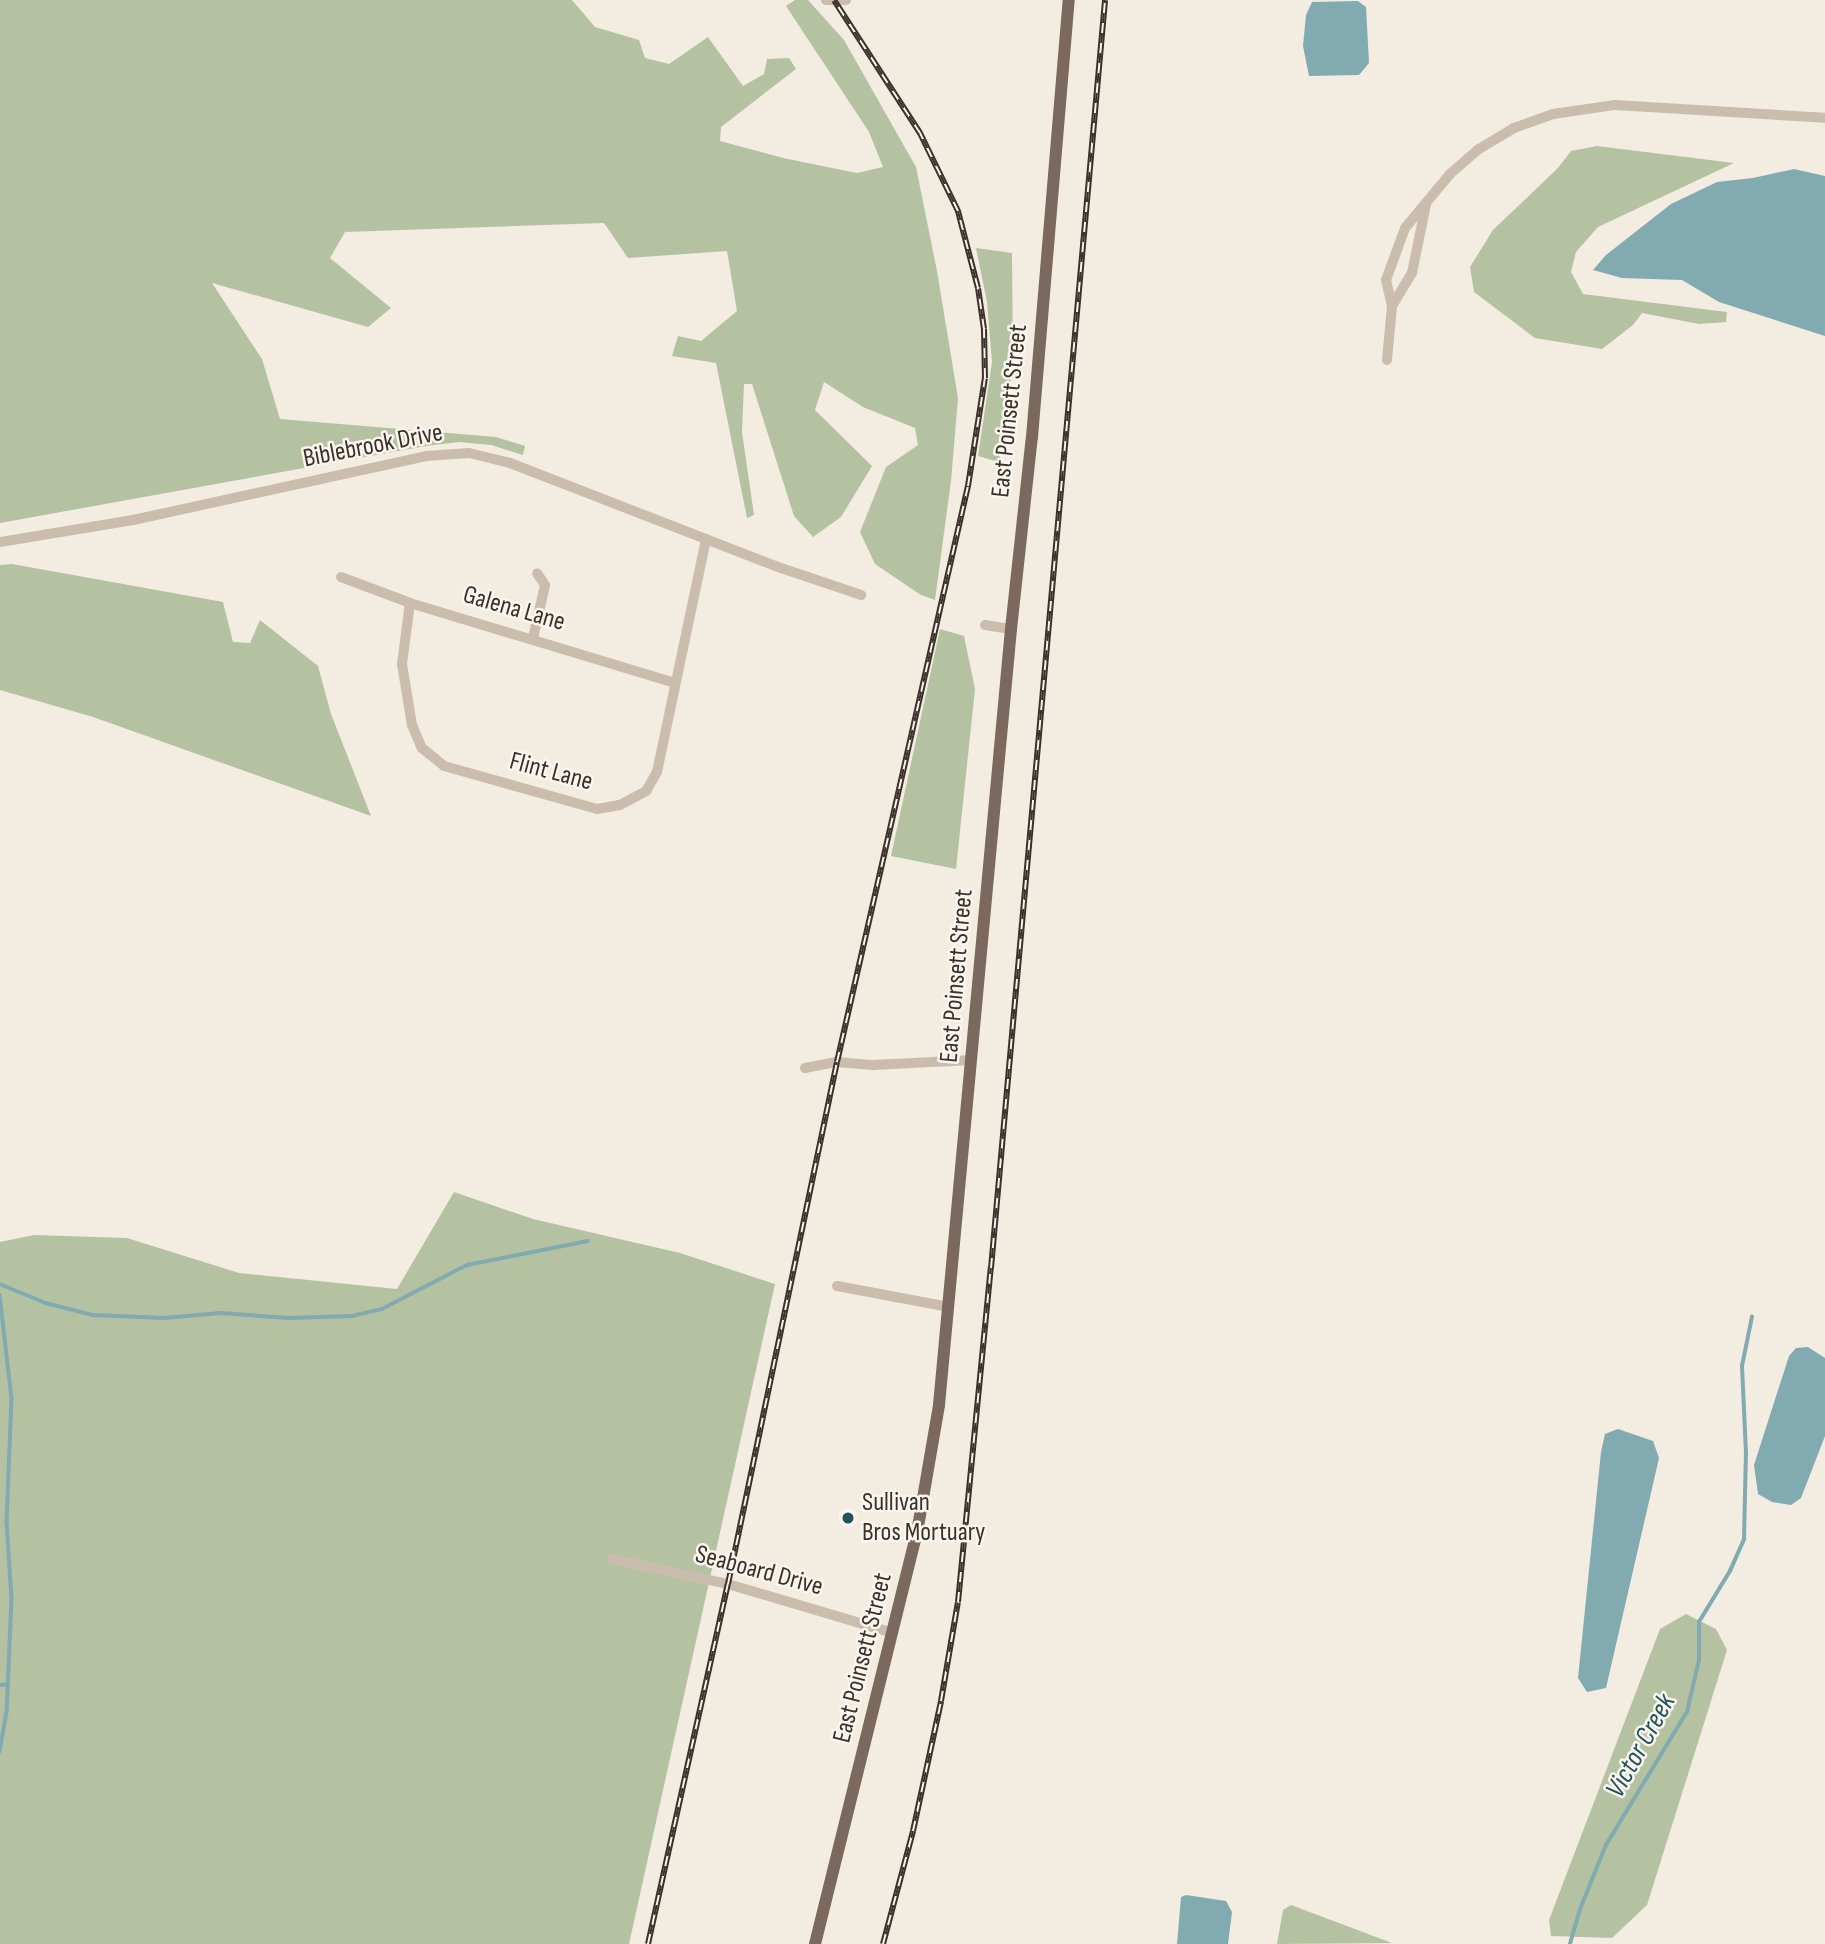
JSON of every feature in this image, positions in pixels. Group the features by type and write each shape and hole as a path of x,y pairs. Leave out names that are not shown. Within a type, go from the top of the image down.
{"main road":[{"name":"East Poinsett Street","path":"815,1944 893,1633 931,1460 1032,437 1069,0"}],"street":[{"path":"827,0 846,0"},
{"path":"1387,359 1392,306 1386,280 1405,228 1450,174 1479,149 1514,128 1585,107 1615,105 1825,118"},
{"path":"1392,306 1412,274 1426,202"},
{"name":"Biblebrook Drive","path":"0,542 133,520 447,453 469,453 510,463 705,539 861,595"},
{"name":"Flint Lane","path":"410,603 402,664 412,724 422,748 444,766 597,809 620,805 646,791 657,772 705,539"},
{"path":"533,638 545,585 537,573"},
{"name":"Galena Lane","path":"341,577 410,603 675,683"},
{"path":"985,625 1011,629"},
{"path":"805,1068 837,1062 873,1065 972,1060"},
{"path":"837,1286 948,1307"},
{"name":"Seaboard Drive","path":"612,1559 728,1584 893,1633"}],"green space":[{"path":"0,0 572,0 595,27 639,40 645,58 669,64 708,37 743,86 764,74 767,59 789,58 796,69 721,127 720,141 783,158 857,173 883,167 869,132 786,6 795,0 808,0 844,40 916,167 958,398 951,481 935,600 921,595 875,564 860,532 886,467 918,445 915,428 863,407 824,382 815,410 872,466 841,517 813,537 794,516 752,384 744,384 742,432 754,515 747,518 716,363 672,356 678,336 701,341 737,311 727,251 628,258 604,223 345,232 330,258 391,308 368,327 212,283 262,359 280,419 496,437 525,446 523,455 491,445 459,442 426,446 0,523"},
{"path":"1597,146 1734,163 1598,227 1576,252 1571,272 1583,294 1727,312 1726,322 1699,324 1642,313 1633,325 1602,349 1535,338 1474,292 1470,267 1493,230 1558,168 1571,151"},
{"path":"976,248 1012,253 1013,365 999,462 978,456 992,362 987,302"},
{"path":"12,564 223,602 233,642 250,643 260,620 318,666 331,714 371,816 93,717 0,690 0,565"},
{"path":"940,629 964,636 975,689 956,869 891,856"},
{"path":"454,1192 533,1219 680,1253 775,1284 629,1944 0,1944 0,1242 34,1235 127,1238 239,1273 397,1289"},
{"path":"1686,1614 1716,1629 1727,1650 1647,1905 1612,1938 1551,1936 1549,1920 1660,1629"},
{"path":"1291,1905 1392,1943 1277,1944 1283,1910"}],"water":[{"path":"1358,1 1366,7 1369,63 1359,75 1309,76 1303,46 1306,15 1312,2"},
{"path":"1794,169 1825,176 1825,336 1719,302 1682,280 1622,278 1593,270 1606,255 1671,204 1717,182"},
{"path":"1808,1347 1825,1358 1825,1436 1801,1498 1791,1505 1772,1502 1758,1494 1754,1465 1789,1356 1796,1348"},
{"path":"1618,1429 1653,1441 1659,1458 1606,1688 1587,1692 1578,1678 1601,1452 1605,1434"},
{"path":"1186,1895 1226,1901 1232,1912 1228,1944 1177,1944 1181,1897"}],"waterway":[{"path":"0,1284 46,1303 93,1315 164,1318 221,1313 289,1318 352,1316 382,1309 467,1265 588,1241"},
{"path":"0,1295 12,1398 7,1522 12,1599 7,1712 0,1751"},
{"name":"Victor Creek","path":"1570,1944 1579,1912 1606,1845 1687,1712 1699,1660 1699,1622 1730,1571 1744,1539 1746,1454 1742,1366 1752,1317"},
{"path":"0,1685 8,1684"}],"railway":[{"path":"648,1944 728,1584 837,1062 968,486 985,378 984,329 978,288 958,211 920,133 834,0"},
{"path":"883,1944 913,1831 941,1701 958,1602 991,1268 1105,0"}],"place":[{"name":"Sullivan Bros Mortuary","path":"848,1518"}]}
